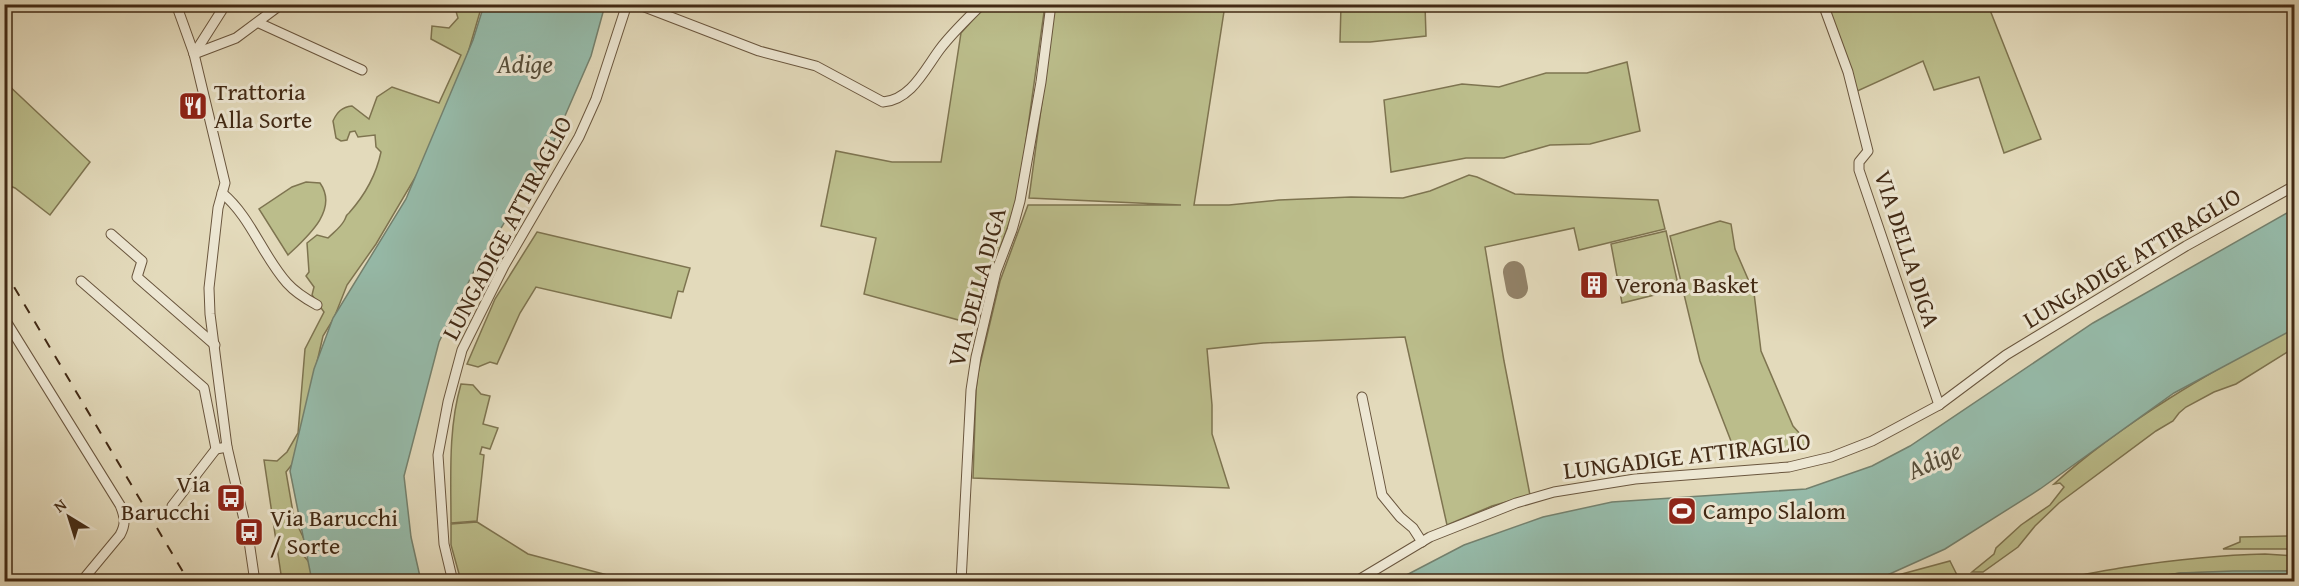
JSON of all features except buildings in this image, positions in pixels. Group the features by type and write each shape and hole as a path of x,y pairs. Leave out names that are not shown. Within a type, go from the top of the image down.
{"street":[{"path":"176,4 194,54 225,183 218,208 209,288 226,447 249,541 255,582"},
{"name":"LUNGADIGE ATTIRAGLIO","path":"453,582 444,544 438,455 448,402 462,350 504,266 579,137 596,99 627,4"},
{"path":"637,4 759,51 816,66 883,102 908,91 941,48 982,4"},
{"name":"VIA DELLA DIGA","path":"961,582 971,390 976,357 996,272 1020,201 1039,93 1051,4"},
{"name":"VIA DELLA DIGA","path":"1823,4 1848,72 1868,151 1859,162 1859,170 1939,405"},
{"path":"194,54 236,38 279,6"},
{"path":"194,54 222,10"},
{"path":"259,23 362,70"},
{"name":"LUNGADIGE ATTIRAGLIO","path":"1355,582 1422,542 1464,522 1554,492 1635,479 1789,467 1831,457 1872,441 1939,405 2026,343 2186,246 2295,186"},
{"path":"222,193 232,201 253,230 286,283 317,305"},
{"path":"111,234 142,261 137,277 215,345"},
{"path":"81,281 204,388 216,449"},
{"path":"4,318 125,516 120,536 81,582"},
{"path":"1362,397 1382,495 1400,517 1413,528 1422,542"},
{"path":"172,506 216,449 226,447"}],"shaded area":[{"path":"447,5 482,5 465,63 419,171 376,244 347,285 334,318 323,336 294,462 286,472 294,518 306,543 303,555 309,562 314,581 282,581 264,460 277,461 287,452 298,433 305,349 324,312 312,295 314,287 306,276 309,272 307,243 317,235 328,238 341,226 369,185 381,152 376,147 375,135 358,137 355,131 350,132 347,140 341,141 336,138 333,121 340,110 352,106 369,119 377,97 392,87 439,103 461,55 431,39 432,26 449,28 458,18 455,8"},
{"path":"986,5 1045,5 1018,198 973,324 864,294 876,238 821,226 836,151 892,162 941,162 961,33"},
{"path":"1055,5 1225,5 1194,205 1351,197 1403,198 1430,191 1469,175 1515,194 1658,200 1665,229 1579,250 1574,228 1485,247 1530,495 1492,506 1447,525 1405,337 1263,343 1207,349 1212,434 1229,488 973,478 978,373 1000,281 1028,205 1181,205 1029,198"},
{"path":"1341,5 1425,5 1426,36 1370,42 1340,42"},
{"path":"1827,5 1988,5 2041,139 2004,153 1979,77 1934,90 1923,61 1853,93"},
{"path":"1627,62 1640,131 1590,144 1550,145 1504,158 1466,158 1391,172 1384,100 1462,84 1499,87 1546,73 1587,73"},
{"path":"5,82 90,162 50,215 15,188 5,184"},
{"path":"306,182 320,183 325,193 326,203 318,222 288,255 259,209 292,187"},
{"path":"1720,221 1731,224 1735,249 1754,293 1761,351 1793,426 1809,444 1769,454 1736,454 1700,361 1670,236"},
{"path":"1666,231 1679,289 1622,303 1611,244"},
{"path":"537,232 690,268 683,292 678,291 671,318 536,287 520,313 497,364 490,362 478,367 467,364 495,299"},
{"path":"2294,326 2294,348 2236,384 2214,392 2186,407 2173,421 2156,431 2059,503 2035,526 2018,547 1983,572 1972,572 1994,554 1996,548 2021,525 2050,505 2064,487 2060,483 2054,484 2081,461 2170,398"},
{"path":"461,384 473,385 481,394 490,396 483,424 498,428 490,449 482,447 480,454 484,455 477,521 451,523 452,435"},
{"path":"477,522 528,554 630,581 461,581 451,545 451,524"},
{"path":"2294,536 2294,549 2223,549 2240,542 2240,537"},
{"path":"2265,554 2294,556 2294,571 2180,573 2129,581 2055,582 2091,573 2162,562"},
{"path":"1950,561 1960,581 1876,581"}],"water":[{"name":"Adige","path":"484,5 605,5 591,56 551,148 473,273 439,342 404,476 411,537 421,581 312,581 290,471 314,369 333,318 406,199 473,40"},
{"name":"Adige","path":"2294,209 2294,329 2174,393 2040,489 1945,549 1883,577 1868,582 1395,581 1464,545 1543,517 1612,502 1806,489 1872,466 1910,446 2093,323"},
{"path":"2294,571 2294,581 2129,581 2180,573"}],"taxiway":[{"path":"1514,272 1517,288"}],"railway":[{"path":"4,270 189,582"}],"place":[{"name":"Trattoria Alla Sorte","path":"193,106"},
{"name":"Verona Basket","path":"1594,285"},
{"name":"Via Barucchi","path":"231,498"},
{"name":"Campo Slalom","path":"1682,511"},
{"name":"Via Barucchi / Sorte","path":"249,532"}]}
